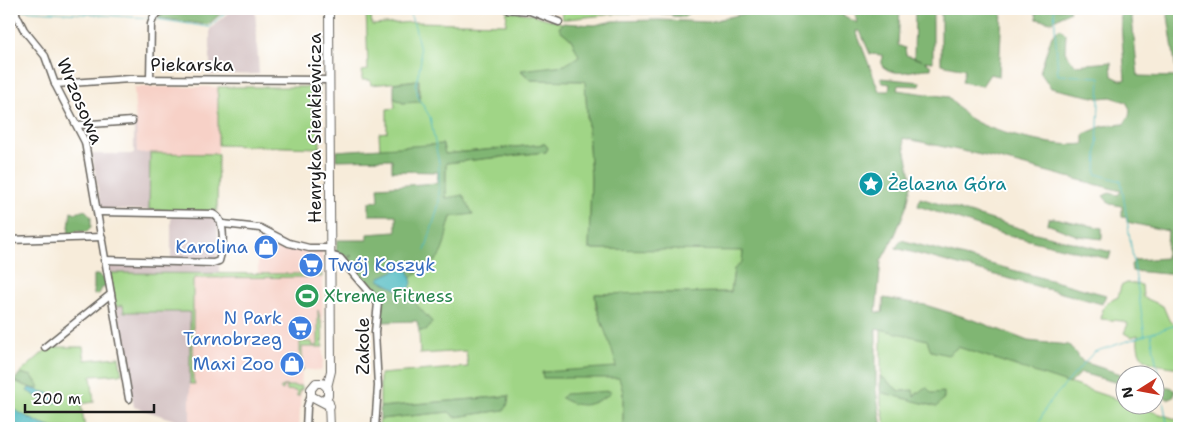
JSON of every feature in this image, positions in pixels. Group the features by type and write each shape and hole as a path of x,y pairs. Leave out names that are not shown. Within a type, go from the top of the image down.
{"main road":[{"name":"Henryka Sienkiewicza","path":"329,9 330,363 328,390 330,428"},
{"path":"330,363 322,380 312,387 316,398 330,406"},
{"path":"316,398 328,390 318,383"}],"street":[{"path":"150,80 151,24 154,16 164,9"},
{"path":"507,9 530,11 559,22"},
{"path":"9,17 16,12"},
{"name":"Wrzosowa","path":"16,12 24,30 45,56 55,84 78,125 85,142 98,212 104,260 130,399"},
{"name":"Piekarska","path":"55,84 150,80 329,80"},
{"path":"78,125 132,121"},
{"path":"98,212 213,214 218,216 223,224 222,254 219,261 213,263 104,260"},
{"name":"Henryka Sienkiewicza","path":"223,224 260,228 289,243 330,251"},
{"path":"9,240 102,237"},
{"name":"Zakole","path":"330,251 340,258 378,303 375,332 378,386 375,428"},
{"path":"45,347 111,294"},
{"path":"306,428 308,404 316,398"}],"shaded area":[{"path":"232,9 255,9 259,74 210,75 210,29"},
{"path":"134,87 218,87 218,154 137,153"},
{"path":"134,122 136,122 137,153 150,153 149,210 101,209 92,154 134,154"},
{"path":"171,215 215,216 218,219 217,259 171,259"},
{"name":"N Park Tarnobrzeg","path":"258,229 283,244 305,249 322,250 323,362 321,371 302,369 299,428 190,428 190,312 124,312 116,307 110,273 258,274"},
{"path":"107,263 219,264 219,274 109,273"},
{"path":"123,305 124,312 190,312 190,425 134,407 116,307"}],"green space":[{"path":"168,9 226,9 208,25 158,18 161,12"},
{"path":"366,9 370,9 372,25 414,22 506,24 507,11 530,14 562,23 559,29 571,39 580,56 566,65 521,71 531,80 585,81 591,179 589,249 743,250 742,262 734,269 731,292 595,294 596,307 613,348 623,392 623,428 378,428 380,419 449,412 455,417 503,410 508,396 380,407 380,374 468,367 466,351 420,354 419,331 427,330 432,322 408,296 402,277 444,241 451,217 446,198 446,163 546,152 548,148 545,144 444,154 443,145 380,150 379,133 387,132 387,109 395,108 394,98 403,103 420,96 419,80 371,85 370,80 362,80 362,71 368,70"},
{"path":"561,9 670,9 671,14 623,13 562,19"},
{"path":"670,9 690,9 691,11 685,17 672,16"},
{"path":"763,9 834,10 857,23 854,9 900,9 898,45 905,48 906,55 914,58 915,9 933,9 933,62 924,61 931,66 931,69 906,72 888,70 882,66 882,55 870,54 860,31 856,31 879,91 889,91 890,84 883,83 880,78 920,82 920,86 898,85 897,90 949,97 968,117 982,125 1010,135 1043,142 1072,145 1084,144 1084,134 1103,126 1124,124 1129,116 1130,109 1126,102 1111,97 1098,98 1051,88 1040,72 1052,35 1060,28 1066,34 1065,52 1075,65 1111,62 1112,76 1125,80 1120,9 1131,9 1138,76 1177,77 1167,9 1179,9 1179,275 1132,271 1131,265 1135,260 1166,258 1168,231 1127,222 1127,218 1122,217 1122,206 1110,204 1103,196 1109,193 1118,195 1121,191 999,159 903,138 912,181 907,205 895,235 881,261 876,312 882,313 884,298 925,305 974,320 1028,341 1069,345 1083,362 1116,372 1116,382 1081,373 1070,384 958,347 948,355 931,351 927,340 876,328 876,390 882,428 623,428 623,392 619,378 543,378 542,372 616,367 596,304 595,294 731,292 734,269 742,262 743,251 589,249 591,179 585,81 531,80 521,70 565,65 579,56 571,39 559,29 562,23 595,25 613,21 659,20 708,22"},
{"path":"941,9 1002,9 999,76 990,74 982,86 962,82 965,69 941,64"},
{"path":"1035,9 1069,9 1070,11 1051,22 1037,19"},
{"path":"419,80 420,102 403,103 394,98 394,83"},
{"path":"218,87 319,87 320,148 218,145"},
{"path":"443,144 445,154 545,144 548,148 546,152 446,163 446,198 463,195 473,214 451,217 440,255 429,267 402,285 408,295 432,322 427,330 419,331 417,321 382,322 380,302 346,263 347,258 352,256 336,256 337,240 367,240 367,234 396,232 396,215 369,215 369,202 379,201 378,187 437,183 438,172 392,171 392,159 336,160 336,151"},
{"path":"150,153 218,154 217,211 149,210"},
{"path":"920,198 1032,232 1111,252 1109,259 999,233 918,206"},
{"path":"85,210 91,216 91,227 87,232 76,231 68,236 71,211 76,213"},
{"path":"1054,218 1102,228 1102,239 1078,236 1047,224 1048,219"},
{"path":"901,240 1106,295 1102,304 896,248"},
{"path":"110,273 322,274 322,277 195,278 193,281 193,379 195,384 190,384 190,312 124,312 123,305 116,307"},
{"path":"94,275 100,275 106,281 106,287 102,288 99,294 94,295"},
{"path":"1127,283 1142,285 1143,297 1163,306 1169,320 1179,327 1179,368 1149,362 1140,353 1138,335 1131,337 1124,333 1128,324 1122,321 1101,319 1106,305 1118,297 1121,286"},
{"path":"318,310 322,325 323,347 302,347 302,368 304,369 300,371 300,342 312,342 313,346 318,345"},
{"path":"881,329 943,343 1035,371 1116,399 1116,414 1160,414 1179,420 1179,428 886,428 881,404"},
{"path":"55,342 55,347 83,347 85,360 119,357 122,374 91,376 94,402 81,404 85,428 9,428 9,388 14,381 34,389 40,387 32,376 20,373"},
{"path":"20,373 32,376 40,388 34,389 14,381"},
{"path":"880,375 899,391 913,390 914,396 924,388 927,388 932,393 944,392 944,398 937,407 880,392"},
{"path":"286,386 302,386 302,390 299,390 299,396 297,396 296,391 286,390"},
{"path":"1166,387 1174,388 1174,398 1166,399"},
{"path":"610,391 610,394 586,405 575,404 561,398 565,394"},
{"path":"509,396 508,404 504,410 455,417 449,412 380,419 380,407"}],"water":[{"path":"398,269 409,271 412,283 409,290 398,290 379,280 380,277"},
{"path":"29,388 56,395 58,400 56,403 43,400 27,391"},
{"path":"9,407 41,424 54,428 20,428 9,415"}],"waterway":[{"path":"156,19 209,27 229,9"},
{"path":"408,9 415,27 420,51 421,60 416,85 418,97 430,117 439,163 439,204 425,251"},
{"path":"814,9 834,11 836,9"},
{"path":"1054,9 1058,75 1100,77 1096,174 1121,181 1145,336"},
{"path":"19,10 150,18"},
{"path":"1036,428 1048,404 1094,352 1179,324"},
{"path":"1151,334 1168,428"}],"place":[{"name":"Żelazna Góra","path":"871,184"},
{"name":"Karolina","path":"266,247"},
{"name":"Twój Koszyk","path":"311,265"},
{"name":"Xtreme Fitness","path":"307,296"},
{"name":"N Park Tarnobrzeg","path":"300,328"},
{"name":"Maxi Zoo","path":"292,364"}]}
